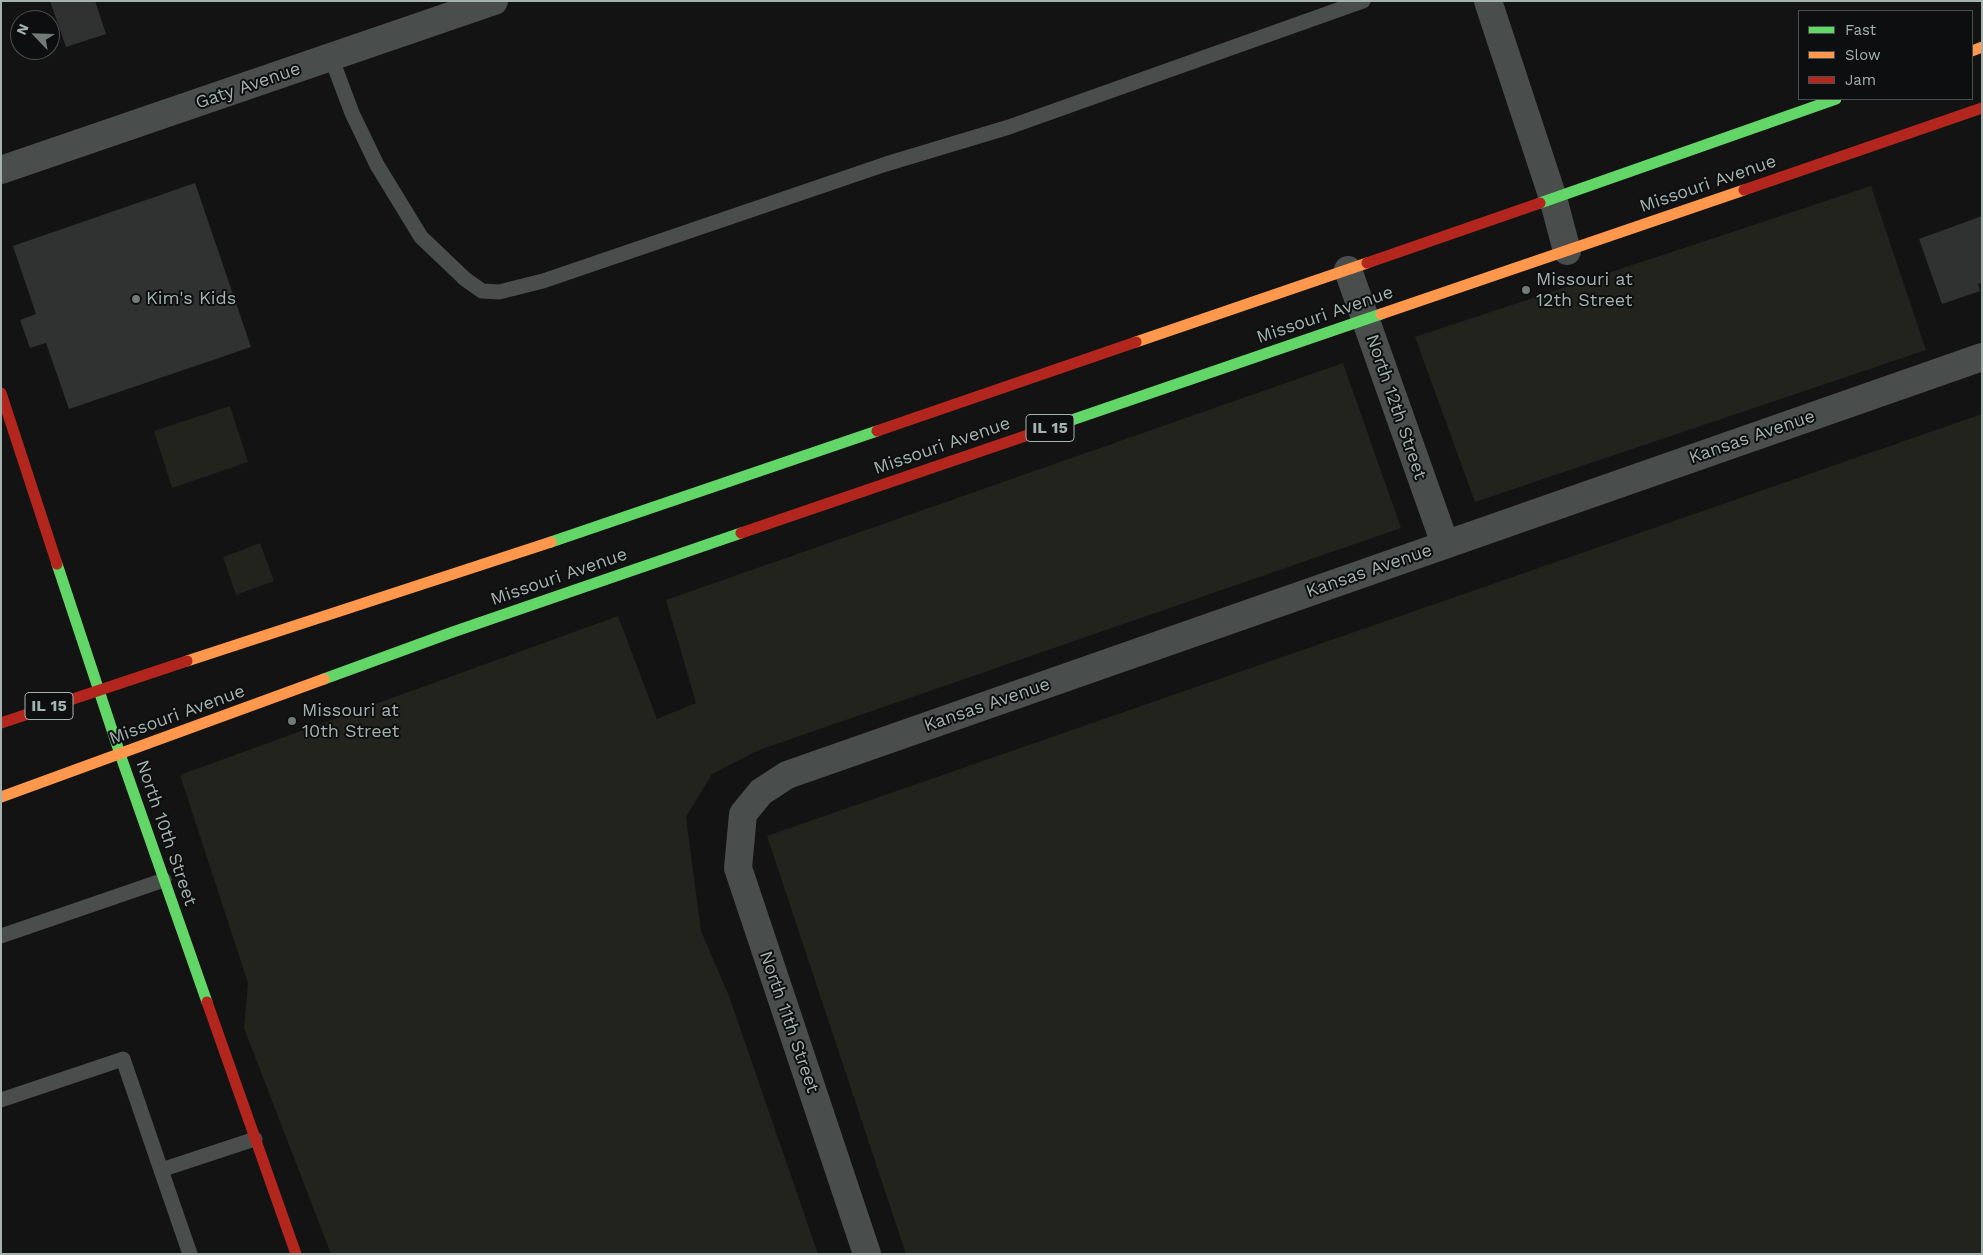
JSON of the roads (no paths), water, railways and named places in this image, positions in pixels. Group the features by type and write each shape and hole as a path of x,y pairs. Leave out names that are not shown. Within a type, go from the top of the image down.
{"main road":[{"name":"Missouri Avenue","path":"1,723 459,573 1348,270 1833,100"},
{"name":"Missouri Avenue","path":"1,797 450,633 1982,108"},
{"name":"North 10th Street","path":"1,393 98,690 296,1254"}],"street":[{"name":"Gaty Avenue","path":"1,170 494,1"},
{"path":"1488,1 1553,198 1566,251"},
{"name":"North 12th Street","path":"1348,270 1444,544"},
{"name":"Kansas Avenue","path":"761,792 787,775 1982,357"},
{"name":"North 11th Street","path":"761,792 743,814 738,868 867,1254"}],"lane":[{"path":"331,57 352,113 377,165 421,237 465,280 482,291 500,292 552,278 886,164 1009,127 1363,1"},
{"path":"1,936 164,880"},
{"path":"1,1100 123,1059 190,1254"},
{"path":"161,1170 255,1139"}],"place":[{"name":"Missouri at 12th Street","path":"1526,290"},
{"name":"Kim's Kids","path":"136,299"},
{"name":"Missouri at 10th Street","path":"292,721"}]}
